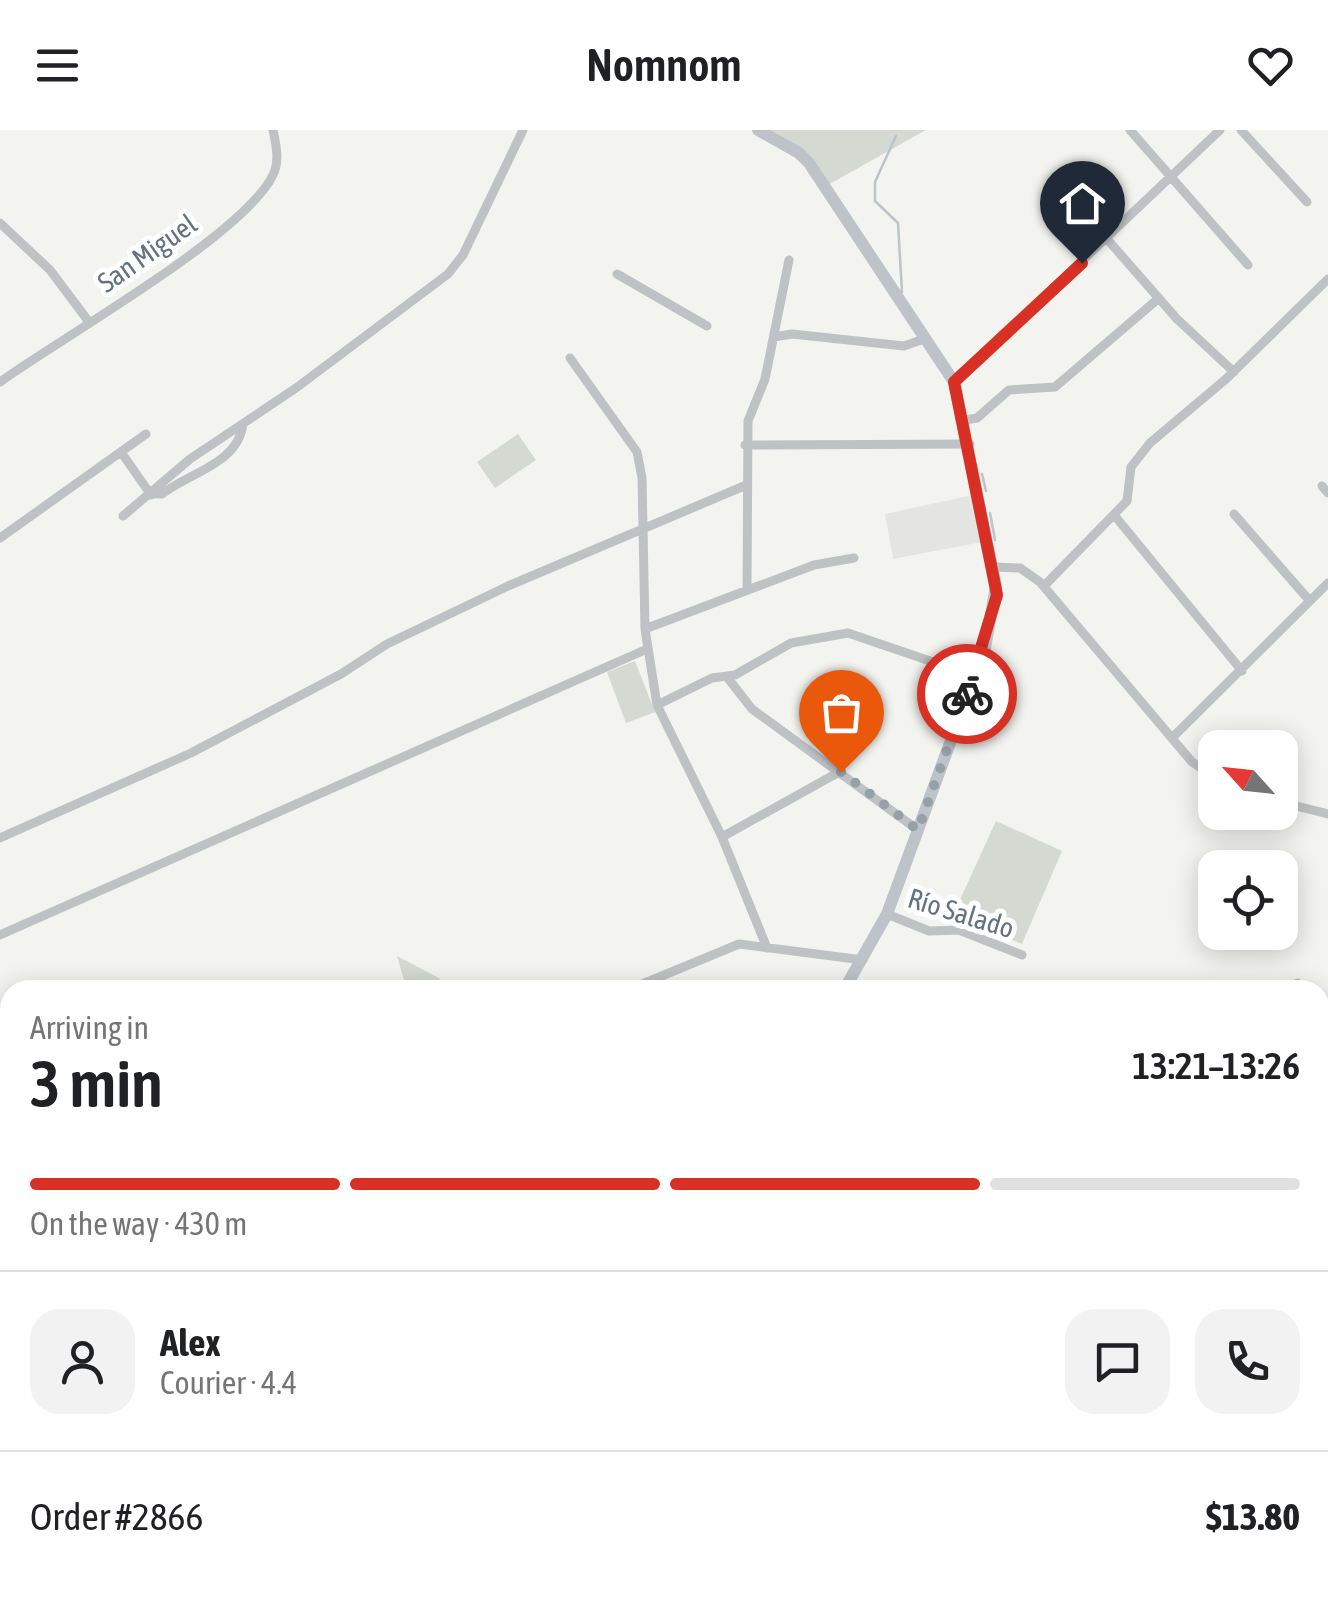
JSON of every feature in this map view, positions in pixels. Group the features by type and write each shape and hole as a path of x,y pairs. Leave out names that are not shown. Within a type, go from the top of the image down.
{"street":[{"name":"San Miguel","path":"0,382 190,253 259,193 276,164 273,130"},
{"path":"123,516 190,458 243,424 448,274 463,255 523,130"},
{"path":"758,130 799,152 809,164 954,382 994,567 995,610 974,676 887,914 850,980"},
{"path":"1130,130 1248,265"},
{"path":"954,382 1220,130"},
{"path":"1240,130 1306,202"},
{"path":"0,223 50,270 89,322"},
{"path":"1107,240 1234,372"},
{"path":"748,590 745,444 748,421 765,379 790,260"},
{"path":"617,274 707,326"},
{"path":"1044,586 1116,516 1130,495 1131,467 1138,456 1234,372 1328,279"},
{"path":"965,420 977,418 1009,390 1054,387 1159,298"},
{"path":"774,337 792,334 904,346 924,339"},
{"path":"570,358 637,452 645,630 657,705 722,837 767,948"},
{"path":"152,494 162,494 188,474 227,457 243,424"},
{"path":"0,538 146,434"},
{"path":"745,444 970,444"},
{"path":"121,452 152,494"},
{"path":"0,838 191,753 341,674 387,644 744,486"},
{"path":"1234,514 1309,600"},
{"path":"1116,516 1242,671"},
{"path":"645,630 814,565 854,558"},
{"path":"994,567 1020,568 1044,586 1198,766"},
{"path":"1172,738 1328,582"},
{"path":"657,705 792,644 848,633 974,676"},
{"path":"0,935 647,649"},
{"path":"726,677 752,709 918,830"},
{"path":"722,837 841,772"},
{"path":"1298,806 1328,814"},
{"name":"Río Salado","path":"887,914 929,931 958,930 1022,955"},
{"path":"651,980 728,946 863,960"}],"shaded area":[{"path":"766,130 926,130 826,186"},
{"path":"518,434 536,460 495,488 477,462"},
{"path":"973,495 982,542 893,559 885,514"},
{"path":"635,661 655,712 626,723 607,672"},
{"path":"996,821 1062,851 1022,944 953,915"},
{"path":"397,956 440,980 404,980"}],"waterway":[{"path":"896,136 875,182 875,201 898,223 902,292"},
{"path":"982,474 986,491"},
{"path":"990,513 995,540"}],"way so far":[{"path":"841,772 918,830 967,694"}],"route":[{"path":"967,694 997,595 967,430 954,382 1082,263"}]}
